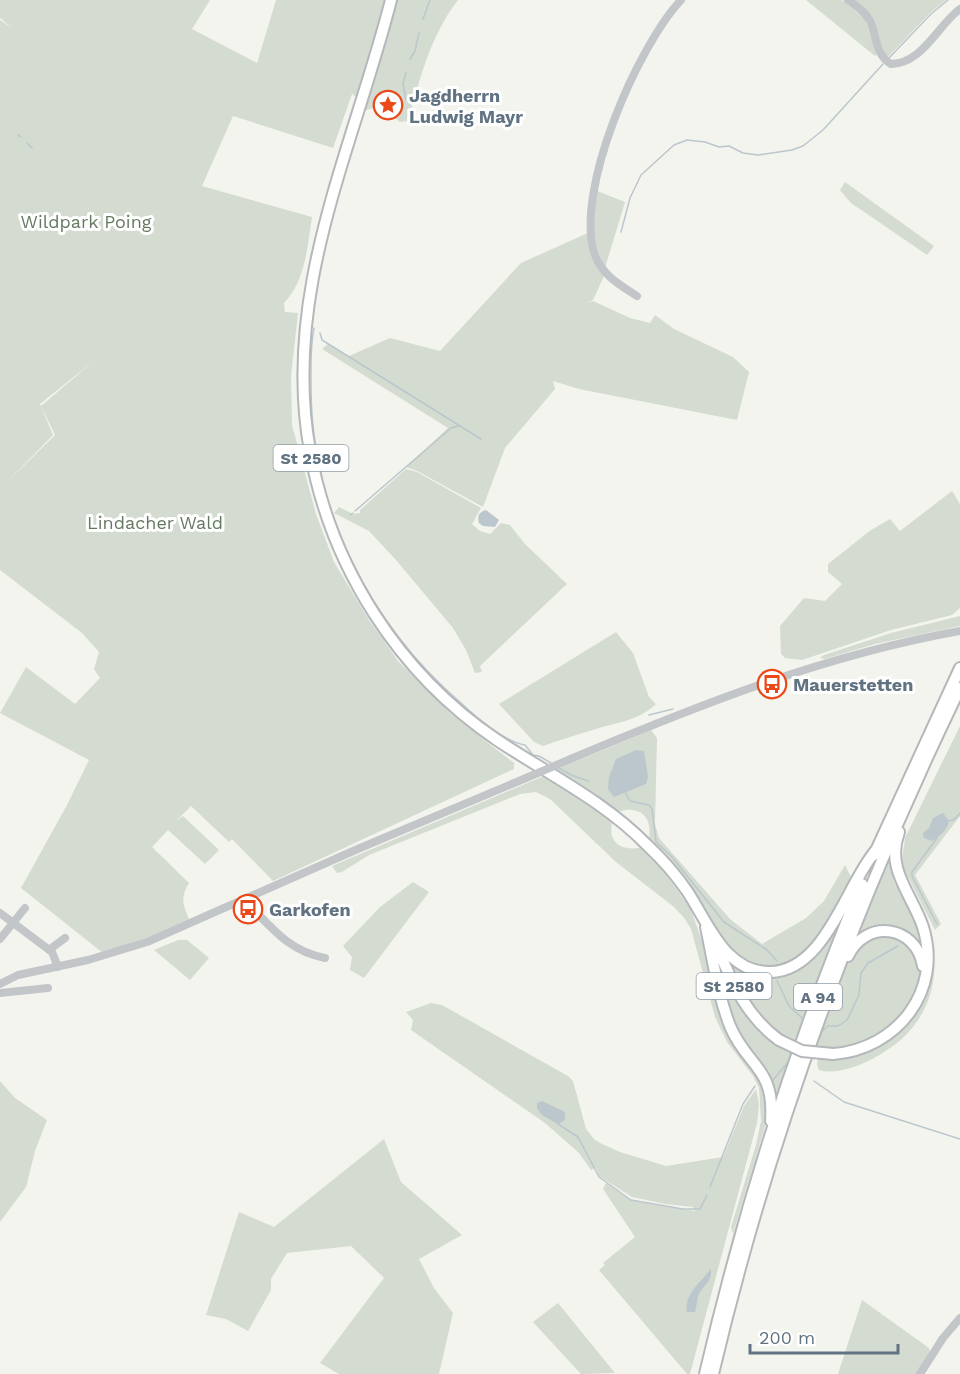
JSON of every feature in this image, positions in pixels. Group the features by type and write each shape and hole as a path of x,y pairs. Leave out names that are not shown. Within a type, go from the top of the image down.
{"highway":[{"name":"St 2580","path":"391,0 328,205 307,310 303,370 306,423 314,473 329,523 347,565 373,612 403,654 429,683 481,728 581,793 631,829 673,873 704,921 745,1005 756,1021 779,1040 802,1051 833,1054 866,1048 894,1030 911,1011 922,988 925,975"},
{"name":"A 94","path":"705,1374 727,1285 767,1147 813,1011 877,849 960,669"},
{"name":"A 94","path":"713,1374 737,1278 775,1148 833,980 903,809 960,688"},
{"path":"903,809 902,822 896,839 895,864 899,880 922,926 928,949 925,975"},
{"path":"704,921 726,952 741,964 752,969 771,972 793,967 817,947 877,849"},
{"path":"704,921 724,1006 732,1029 759,1068 770,1093 771,1120 766,1140 767,1147"},
{"path":"833,980 842,971 849,953 858,942 873,932 882,931 898,934 912,943 920,954 925,975"}],"street":[{"path":"848,0 869,19 879,53 891,64 898,64 913,57 960,9"},
{"path":"637,296 605,272 595,254 591,214 594,182 624,96 665,18 680,1"},
{"path":"0,984 18,975 109,955 147,942 360,848 573,758 681,713 776,678 882,647 960,631"},
{"path":"244,900 290,944 307,955 325,958"},
{"path":"0,939 25,908"},
{"path":"0,913 52,952 58,967"},
{"path":"49,950 65,938"},
{"path":"0,993 48,988"},
{"path":"920,1374 943,1338 960,1318"}],"green space":[{"path":"0,0 210,0 192,29 257,63 276,0 386,0 358,98 352,94 333,148 233,116 202,186 312,217 301,274 284,303 285,312 298,313 291,376 292,425 316,514 334,562 369,620 398,661 452,715 514,763 514,769 273,881 232,839 229,842 191,806 176,821 183,816 219,850 205,864 168,830 152,847 189,883 183,901 189,919 146,938 103,953 21,888 89,760 0,713 26,667 75,704 100,678 94,669 99,652 82,633 0,570 0,20 12,28 0,18","holes":["95,360 41,406 55,435 4,485 53,435 40,404"]},
{"path":"396,0 458,0 434,41 409,117 407,121 400,122 380,106 363,111"},
{"path":"806,0 842,0 865,19 877,54 875,56"},
{"path":"851,0 946,0 930,13 886,59 876,33"},
{"path":"845,182 934,246 927,255 851,203 840,190"},
{"path":"595,190 625,202 605,268 596,240"},
{"path":"590,232 605,274 593,300 586,303 593,301 630,318 650,323 655,315 674,329 733,357 749,372 737,420 579,389 553,381 555,389 505,448 483,507 406,467 448,428 322,349 328,344 349,356 390,338 440,351 521,263"},
{"path":"406,469 417,472 481,508 472,524 480,531 490,534 501,523 510,525 525,544 567,584 480,666 482,672 475,673 466,650 453,628 396,560 369,531 334,513 339,507 353,514 360,513 360,510"},
{"path":"952,491 960,504 960,608 952,615 891,630 802,660 785,658 781,654 780,626 804,598 825,601 842,584 828,572 828,564 871,530 890,519 900,531"},
{"path":"960,616 960,626 875,644 825,659 820,658 891,633"},
{"path":"616,632 633,653 649,697 656,704 649,710 628,720 543,746 534,742 499,704"},
{"path":"960,726 960,816 915,875 941,924 935,930 902,861 905,838"},
{"path":"651,730 657,738 655,824 659,838 730,919 762,944 806,918 824,901 845,865 851,877 855,879 813,947 788,966 760,968 727,951 684,876 649,840 648,820 638,811 613,811 553,771"},
{"path":"546,775 609,816 612,836 617,844 629,848 643,847 660,865 691,910 708,958 724,1018 754,1065 768,1099 765,1126 733,1234 731,1227 761,1121 759,1088 753,1076 727,1042 715,1017 691,929 674,907 616,862 550,799 536,792 520,794 369,855 342,872 337,873 332,866"},
{"path":"899,843 902,843 900,862 902,872 930,935 934,954 931,992 914,1026 901,1040 884,1052 844,1070 819,1070 818,1059 852,1056 874,1048 893,1036 911,1015 925,987 929,958 928,942 918,912 899,871"},
{"path":"892,845 894,882 918,924 925,955 909,937 857,937 854,935"},
{"path":"413,882 429,892 364,978 350,970 352,957 343,946 380,907"},
{"path":"848,905 795,1045 759,1019 740,992 726,956 731,961 790,970"},
{"path":"894,934 914,949 921,968 916,992 899,1019 868,1042 834,1050 815,1047 850,952 868,936"},
{"path":"178,940 187,940 209,958 190,980 154,950"},
{"path":"714,952 734,995 746,1014 772,1041 792,1053 773,1104 729,1017"},
{"path":"431,1003 442,1005 568,1076 573,1081 586,1129 595,1140 620,1152 666,1166 723,1157 744,1106 756,1089 759,1104 757,1123 690,1374 687,1374 599,1270 605,1265 603,1263 635,1237 603,1189 606,1183 631,1200 695,1211 693,1207 632,1197 599,1176 596,1168 591,1170 579,1153 545,1123 411,1030 413,1020 406,1012"},
{"path":"0,1081 15,1098 47,1120 35,1151 26,1187 0,1222"},
{"path":"384,1139 401,1182 462,1235 419,1259 434,1288 453,1313 439,1374 339,1374 320,1363 384,1278 351,1246 287,1253 271,1279 271,1290 248,1331 226,1319 206,1315 239,1212 274,1227"},
{"path":"862,1300 929,1348 930,1353 918,1374 838,1374"},
{"path":"558,1303 615,1373 581,1374 533,1322"}],"shaded area":[{"path":"486,510 499,520 495,527 483,526 479,523 479,515"},
{"path":"636,750 644,751 648,777 646,784 614,797 608,789 609,777 616,759"},
{"path":"943,813 949,821 945,830 932,841 924,838 923,833 929,828 933,818"},
{"path":"542,1101 565,1112 565,1120 558,1124 542,1115 537,1108 537,1103"},
{"path":"711,1269 710,1279 699,1294 695,1312 687,1312 691,1294"}],"waterway":[{"path":"423,19 430,0"},
{"path":"889,58 931,14 948,0"},
{"path":"410,59 415,51 419,33"},
{"path":"621,232 630,198 641,175 674,145 687,140 705,142 719,147 729,146 743,153 758,155 803,146 823,130 883,64"},
{"path":"406,72 403,84 406,100"},
{"path":"27,143 32,148"},
{"path":"314,328 311,365 314,432 322,476 334,520 352,561 374,601 399,638 428,672 491,728 508,739 525,745 533,755 551,763"},
{"path":"320,333 322,340 481,439"},
{"path":"355,511 451,428 458,426"},
{"path":"649,715 673,709"},
{"path":"557,767 588,781"},
{"path":"625,792 630,801 649,805 652,809 656,842 672,857 724,922 767,950 777,961"},
{"path":"949,821 955,819 960,813"},
{"path":"937,838 912,872 912,876 937,924"},
{"path":"820,1033 828,1026 838,1026 847,1020 859,995 861,973 868,963 898,946"},
{"path":"777,981 789,1006 802,1018"},
{"path":"773,1080 790,1060"},
{"path":"814,1081 844,1102 960,1139"},
{"path":"710,1187 743,1104 755,1086"},
{"path":"558,1124 578,1137 599,1177 631,1200 683,1209 700,1209 707,1195"}],"place":[{"name":"Jagdherrn Ludwig Mayr","path":"388,105"},
{"name":"Mauerstetten","path":"772,684"},
{"name":"Garkofen","path":"248,909"}],"park label":[{"name":"Wildpark Poing","path":"86,221"},
{"name":"Lindacher Wald","path":"155,522"}]}
